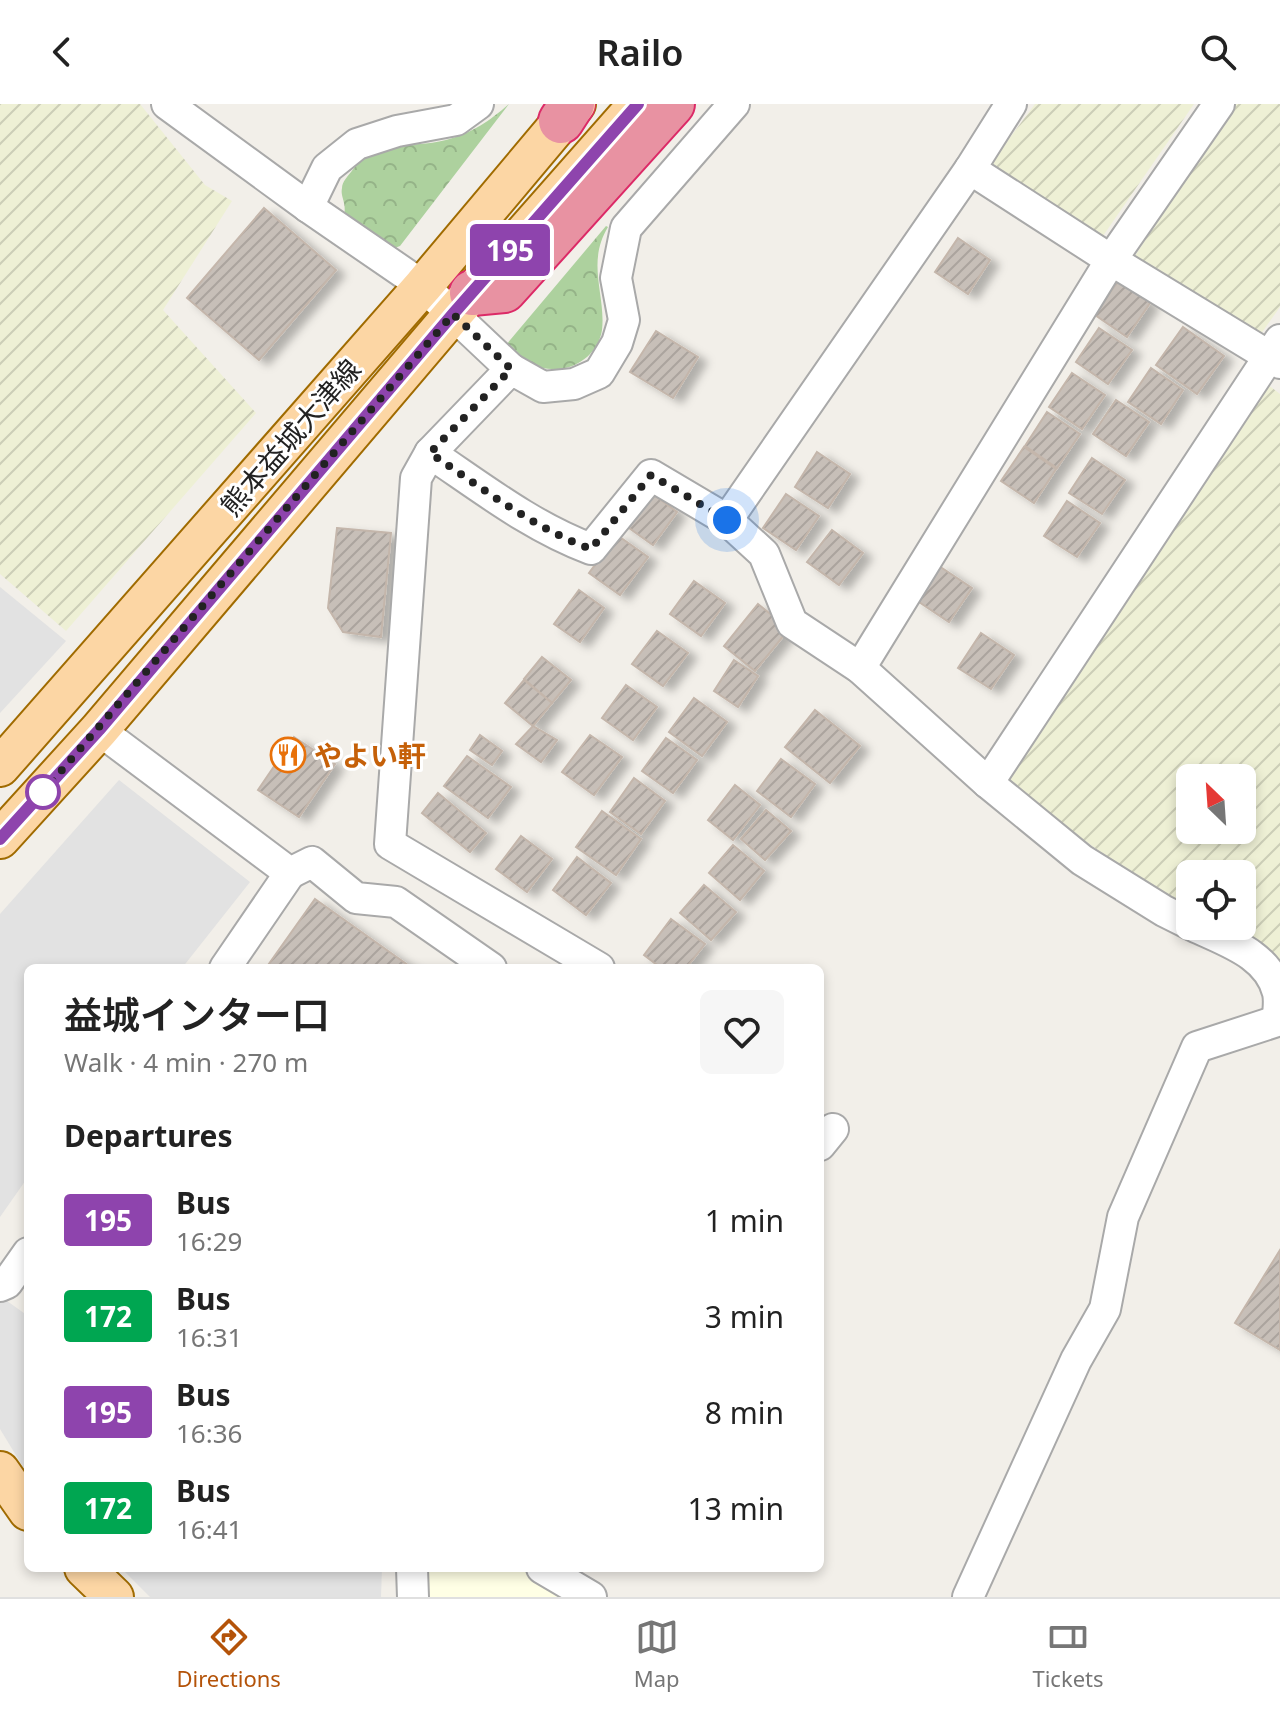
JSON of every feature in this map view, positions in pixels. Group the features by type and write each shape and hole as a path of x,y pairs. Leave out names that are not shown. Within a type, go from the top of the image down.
{"highway":[{"path":"462,304 504,290 672,104"}],"main road":[{"name":"熊本益城大津線","path":"0,839 99,730 462,304 638,104"},
{"name":"熊本益城大津線","path":"0,767 423,286 570,110"},
{"path":"0,1471 24,1505"},
{"path":"88,1572 114,1597"}],"street":[{"path":"167,104 423,286 462,304 511,369 543,387 574,384 599,373 617,343 624,320 616,278 626,228 734,104"},
{"path":"308,207 327,168 357,144 397,131 456,120 478,104"},
{"path":"727,520 970,169 1011,104"},
{"path":"860,668 1111,260 1219,104"},
{"path":"970,169 1111,260 1277,353 988,783"},
{"path":"511,369 430,453 416,478 390,844 592,964"},
{"path":"430,453 511,509 560,538 591,549 651,475 727,520 764,554 792,623 860,668 988,783 1082,860 1176,917"},
{"path":"99,730 290,873"},
{"path":"228,964 290,873 312,862 356,898 396,902 485,964"},
{"path":"968,1597 1076,1360 1105,1309 1123,1217 1197,1047 1279,1020 1278,992 1263,965 1251,954 1223,940"},
{"path":"12,1289 24,1262"},
{"path":"412,1572 413,1597"},
{"path":"549,1572 591,1597"}],"shaded area":[{"path":"0,104 140,104 205,185 232,201 163,310 256,413 66,631 0,574"},
{"path":"1035,104 1194,104 1094,249 991,163"},
{"path":"1233,104 1280,104 1280,307 1253,345 1135,256"},
{"path":"1263,381 1280,394 1280,979 1225,940 1256,940 1256,860 1176,860 1176,905 1003,783"},
{"path":"0,587 66,641 0,713"},
{"path":"119,780 250,882 185,964 24,964 24,1183 0,1217 0,914"},
{"path":"0,1296 24,1313 24,1468 0,1429"},
{"path":"125,1572 382,1572 381,1597 150,1597"},
{"path":"419,1572 534,1572 577,1597 420,1597"}],"green space":[{"path":"509,104 400,246 392,249 344,217 343,184 361,160 383,148 432,143 465,134"},
{"path":"606,226 597,266 603,317 597,345 587,357 567,368 551,369 530,364 506,345"}],"building":[{"path":"264,208 336,270 259,360 187,298"},
{"path":"958,238 990,260 968,294 935,272"},
{"path":"1118,281 1150,303 1127,337 1095,315"},
{"path":"1183,327 1224,356 1197,394 1156,365"},
{"path":"1099,328 1132,350 1108,384 1076,362"},
{"path":"656,331 698,357 673,398 630,372"},
{"path":"1151,368 1183,390 1161,424 1128,402"},
{"path":"1072,373 1105,395 1082,429 1049,407"},
{"path":"1116,400 1149,422 1126,456 1093,434"},
{"path":"1047,412 1080,434 1057,468 1025,446"},
{"path":"1024,447 1056,469 1034,503 1001,481"},
{"path":"817,452 850,474 828,508 795,487"},
{"path":"1092,458 1125,480 1102,514 1069,493"},
{"path":"646,489 677,512 653,545 622,523"},
{"path":"786,494 819,516 796,550 763,528"},
{"path":"1067,501 1100,523 1077,557 1044,536"},
{"path":"337,528 391,533 381,637 343,632 328,608"},
{"path":"832,530 863,553 839,585 807,562"},
{"path":"617,535 648,557 620,595 589,573"},
{"path":"939,566 972,588 949,622 916,600"},
{"path":"694,581 725,603 701,636 670,614"},
{"path":"579,590 604,608 580,642 554,624"},
{"path":"758,604 789,629 755,671 724,646"},
{"path":"657,631 688,653 663,686 632,664"},
{"path":"981,633 1014,655 991,689 958,668"},
{"path":"542,657 571,680 552,703 524,679"},
{"path":"734,660 758,676 738,707 714,691"},
{"path":"524,680 552,703 533,726 505,703"},
{"path":"626,685 657,707 633,740 602,718"},
{"path":"694,698 727,722 702,756 669,732"},
{"path":"815,710 860,746 830,783 785,747"},
{"path":"533,726 557,740 541,762 516,744"},
{"path":"480,735 502,751 492,765 470,750"},
{"path":"590,735 622,757 594,795 562,772"},
{"path":"294,737 335,764 299,817 258,790"},
{"path":"666,738 697,760 673,793 642,771"},
{"path":"467,756 511,787 488,818 444,786"},
{"path":"781,759 815,784 791,817 757,791"},
{"path":"634,778 665,801 641,834 610,812"},
{"path":"735,785 760,805 733,840 708,820"},
{"path":"438,793 486,833 470,852 422,813"},
{"path":"766,810 791,831 765,860 741,839"},
{"path":"602,811 641,839 616,875 576,847"},
{"path":"521,836 552,859 527,892 496,869"},
{"path":"733,845 764,871 740,900 709,873"},
{"path":"577,857 611,883 586,915 553,890"},
{"path":"704,885 736,912 711,940 680,913"},
{"path":"315,899 406,964 269,964"},
{"path":"671,919 705,944 689,964 656,964 644,955"},
{"path":"1280,1250 1280,1350 1235,1323"}],"bus line":[{"name":"195","path":"0,839 99,730 453,314 638,104"}],"place":[{"name":"やよい軒","path":"288,755"}],"route":[{"path":"43,792 453,314 511,369 430,453 511,509 560,538 591,549 651,475 727,520"}]}
